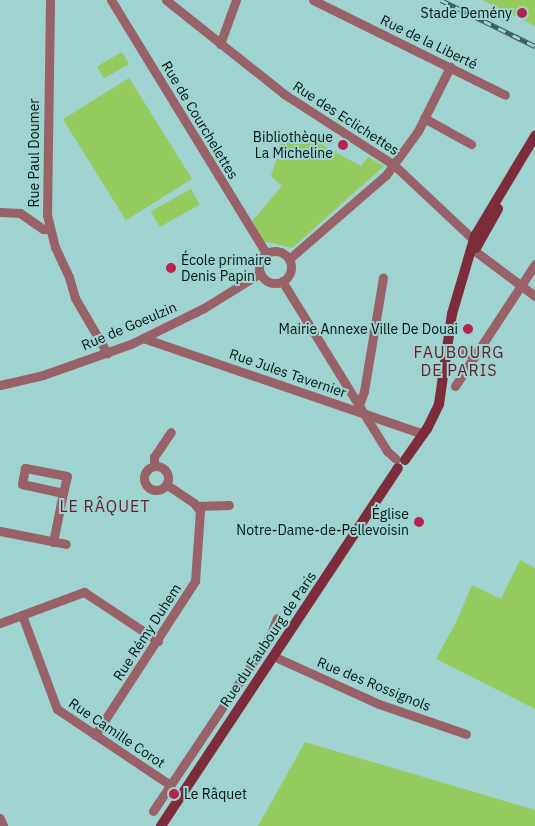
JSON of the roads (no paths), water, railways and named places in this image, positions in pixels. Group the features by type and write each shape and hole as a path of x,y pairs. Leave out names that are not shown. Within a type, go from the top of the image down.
{"main road":[{"name":"Rue du Faubourg de Paris","path":"161,826 399,462 423,434 440,399 453,306 466,264 474,245 535,136"},
{"name":"Rue du Faubourg de Paris","path":"474,245 535,146"}],"street":[{"name":"Rue Paul Doumer","path":"50,0 46,199 50,229 74,298 107,353"},
{"name":"Rue de Courchelettes","path":"111,0 266,254"},
{"name":"Rue des Eclichettes","path":"166,0 240,60 291,98 394,165 474,245 520,286 535,296"},
{"path":"220,44 236,0"},
{"name":"Rue de la Liberté","path":"313,0 505,95"},
{"path":"289,259 394,165 424,118 450,67"},
{"path":"424,118 471,144"},
{"path":"0,212 20,213 43,229 50,229"},
{"path":"279,251 289,259 291,272 282,282 269,282 260,273 260,262 266,254 279,251"},
{"path":"455,386 535,264"},
{"name":"Rue de Goeulzin","path":"3,382 107,353 143,338 204,308 260,273"},
{"path":"359,405 364,391 383,278"},
{"path":"282,282 387,451 399,462"},
{"name":"Rue Jules Tavernier","path":"143,338 423,434"},
{"path":"446,352 476,354"},
{"path":"154,466 154,457 171,432"},
{"path":"154,466 145,473 146,485 156,490 167,484"},
{"path":"154,466 166,471 167,484"},
{"path":"54,542 67,476 25,468 22,484 63,493"},
{"path":"167,484 198,506 229,505"},
{"name":"Rue Rémy Duhem","path":"95,735 158,641 195,581 200,514 198,506"},
{"path":"0,531 66,544"},
{"path":"0,623 85,593 158,641"},
{"name":"Rue Camille Corot","path":"22,615 56,707 170,785"},
{"name":"Rue du Faubourg de Paris","path":"153,811 270,636 277,618"},
{"name":"Rue des Rossignols","path":"273,656 379,704 466,734"},
{"path":"0,819 3,826"}],"railway":[{"path":"441,0 535,46"}],"place":[{"name":"Stade Demény","path":"522,13"},
{"name":"Bibliothèque La Micheline","path":"343,145"},
{"name":"École primaire Denis Papin","path":"171,268"},
{"name":"Mairie Annexe Ville De Douai","path":"468,329"},
{"name":"Église Notre-Dame-de-Pellevoisin","path":"419,522"},
{"name":"Le Râquet","path":"174,794"}],"district":[{"name":"FAUBOURG DE PARIS","path":"459,361"},
{"name":"LE RÂQUET","path":"105,506"}]}
